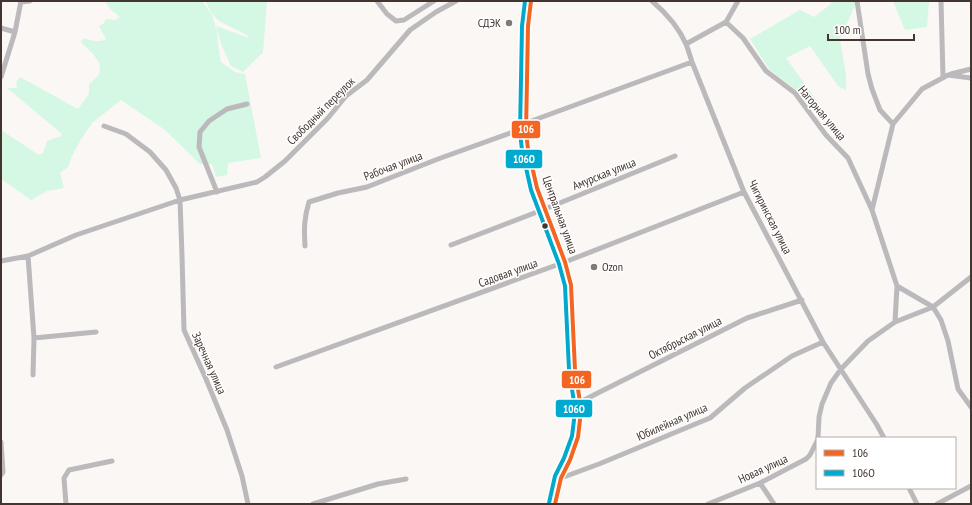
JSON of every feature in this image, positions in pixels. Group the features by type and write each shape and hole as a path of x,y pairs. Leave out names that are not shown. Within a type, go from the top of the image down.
{"street":[{"path":"1,77 15,32 21,2 30,1"},
{"path":"377,1 387,14 396,21 404,20 434,1"},
{"name":"Свободный переулок","path":"180,200 257,182 265,177 285,161 328,118 346,96 367,80 410,30 436,12 456,1"},
{"name":"Центральная улица","path":"531,1 528,26 526,123 528,149 537,188 565,262 571,285 575,370 580,402 578,437 570,460 561,478 555,504"},
{"name":"Чигиринская улица","path":"652,1 672,22 686,44 744,192 823,342 883,437"},
{"path":"686,44 726,22 738,1"},
{"path":"857,1 868,74 872,89 880,110 893,124"},
{"path":"941,1 945,76"},
{"name":"Нагорная улица","path":"726,22 743,38 766,71 795,93 826,135 848,158 872,210 896,286 895,322"},
{"path":"1,28 15,32"},
{"path":"526,123 692,62"},
{"path":"872,210 893,124 922,89 945,76 971,69"},
{"path":"945,76 971,78"},
{"path":"217,192 199,147 200,132 210,121 227,109 247,104"},
{"name":"Заречная улица","path":"104,126 126,134 150,152 166,170 176,188 180,200 184,330 227,430 242,476 248,504"},
{"name":"Рабочая улица","path":"305,246 304,228 309,202 338,193 367,187 513,132 526,132"},
{"name":"Амурская улица","path":"451,245 675,156"},
{"name":"Садовая улица","path":"276,368 565,262 744,192"},
{"path":"1,261 28,256 76,235 180,200"},
{"path":"28,256 34,338 33,375"},
{"path":"818,437 819,418 822,404 831,383 841,369 868,341 895,322 933,307 971,277"},
{"path":"896,286 933,307 941,320 948,341 958,388 971,407"},
{"name":"Октябрьская улица","path":"580,402 747,318 802,300"},
{"path":"34,338 96,332"},
{"name":"Юбилейная улица","path":"561,478 599,464 710,418 746,388 792,356 823,342"},
{"path":"1,442 3,472 1,475"},
{"name":"Новая улица","path":"708,504 760,483 806,459 810,455 816,443"},
{"path":"66,504 64,478 69,470 112,461"},
{"path":"313,504 378,484 406,478"},
{"path":"760,483 774,504"},
{"path":"936,504 971,486"},
{"path":"910,489 917,504"}],"green space":[{"path":"105,1 202,1 212,15 217,32 221,62 235,72 245,74 261,158 228,163 227,175 216,177 212,164 200,164 165,130 121,100 92,123 80,141 68,167 60,173 64,188 47,191 31,200 1,179 1,130 39,155 43,153 47,141 61,136 62,134 7,88 17,88 16,82 20,77 78,109 89,94 89,84 99,75 100,64 93,54 81,42 84,38 95,41 106,39 99,26 104,23 106,19 115,20 120,17 111,10"},
{"path":"205,1 267,1 263,53 243,72 231,66 221,44 216,26 249,38 247,35 219,21 211,13"},
{"path":"831,1 855,1 856,3 840,39 846,75 846,90 838,86 810,46 786,58 818,102 811,102 769,69 750,39 800,10 814,17 831,4"},
{"path":"893,1 929,1 927,27 905,30"}],"transit line":[{"name":"106О","path":"525,1 522,26 520,132 522,150 531,190 559,264 565,286 569,370 574,402 572,436 564,458 555,476 549,503"},
{"name":"106","path":"531,1 528,26 526,132 528,149 537,188 565,262 571,285 575,370 580,402 578,437 570,460 561,478 555,504"}],"place":[{"name":"СДЭК","path":"509,23"},
{"name":"Ozon","path":"594,267"}]}
